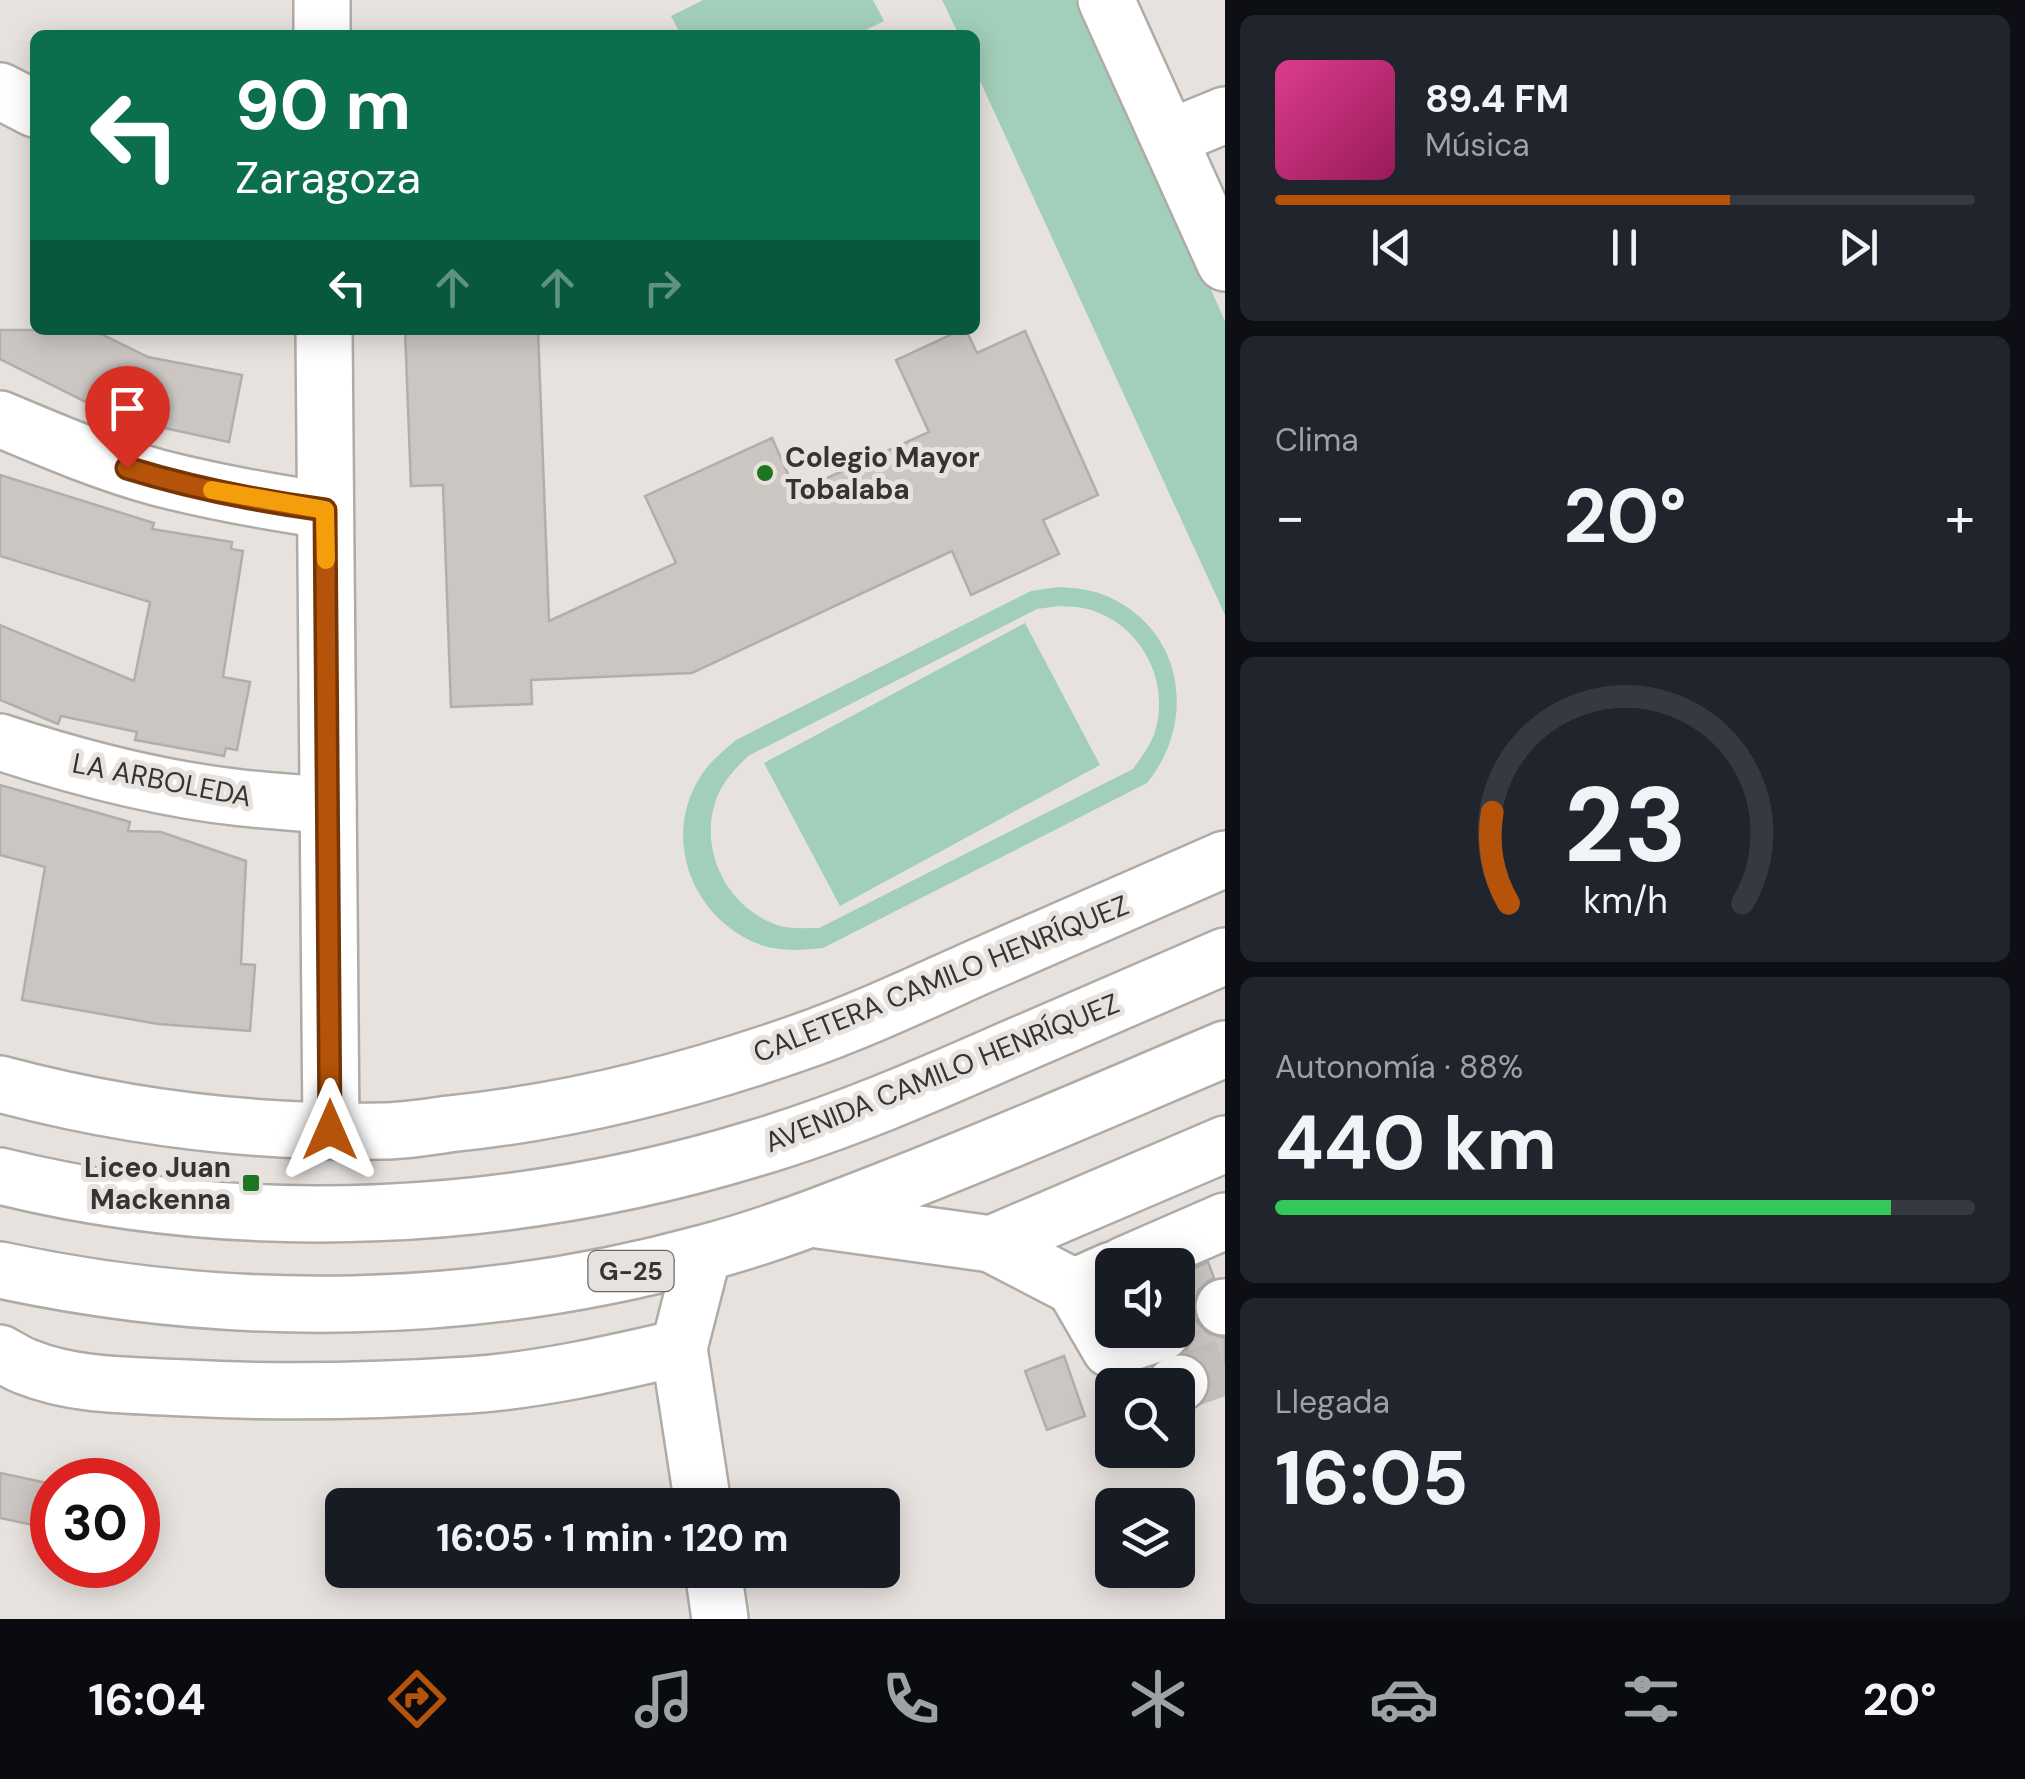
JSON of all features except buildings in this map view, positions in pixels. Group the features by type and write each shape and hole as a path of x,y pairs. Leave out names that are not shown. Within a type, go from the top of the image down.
{"street":[{"path":"322,0 322,30"},
{"path":"1106,0 1225,263"},
{"path":"0,92 30,107"},
{"path":"1168,138 1225,114"},
{"path":"324,335 330,1130"},
{"path":"0,419 70,449 156,477 240,497 325,510"},
{"name":"LA ARBOLEDA","path":"0,742 153,784 240,798 328,805"},
{"name":"CALETERA CAMILO HENRÍQUEZ","path":"0,1084 132,1113 231,1125 330,1130 385,1131 488,1120 591,1102 695,1076 797,1044 1225,859"},
{"name":"AVENIDA CAMILO HENRÍQUEZ","path":"0,1176 111,1198 203,1209 296,1214 481,1205 571,1192 662,1174 846,1118 1225,956"},
{"name":"G-25","path":"0,1270 183,1299 340,1304 434,1301 618,1274 703,1254 810,1219 962,1160 1225,1049"},
{"path":"991,1244 1225,1144"},
{"path":"810,1219 991,1244 1093,1278 1115,1367 1141,1348"},
{"path":"1163,1248 1225,1221"},
{"path":"701,1488 680,1348 703,1254"},
{"path":"0,1353 42,1372 108,1384 221,1390 471,1384 571,1372 680,1348"},
{"path":"716,1588 720,1619"}],"green space":[{"path":"703,0 873,0 884,21 866,30 678,30 671,16"},
{"path":"942,0 1082,0 1225,321 1225,615 980,81 980,30 957,30"},
{"path":"1058,587 1099,593 1136,614 1155,633 1168,656 1177,707 1163,759 1147,783 823,948 792,950 761,945 718,918 691,877 683,828 688,803 711,763 736,740 1031,591","holes":["1083,608 1119,624 1145,652 1153,670 1158,688 1156,728 1133,769 819,928 780,926 762,918 732,893 715,858 711,819 722,787 748,756 1037,609"]},
{"path":"1025,623 1100,765 840,906 764,763"}],"tunnel":[{"path":"1195,1378 1225,1367"}],"slow traffic":[{"path":"212,490 325,510 326,560"}],"place":[{"name":"Colegio Mayor Tobalaba","path":"765,473"},
{"name":"Liceo Juan Mackenna","path":"251,1183"}],"route":[{"path":"127,468 240,497 325,510 330,1130"}]}
